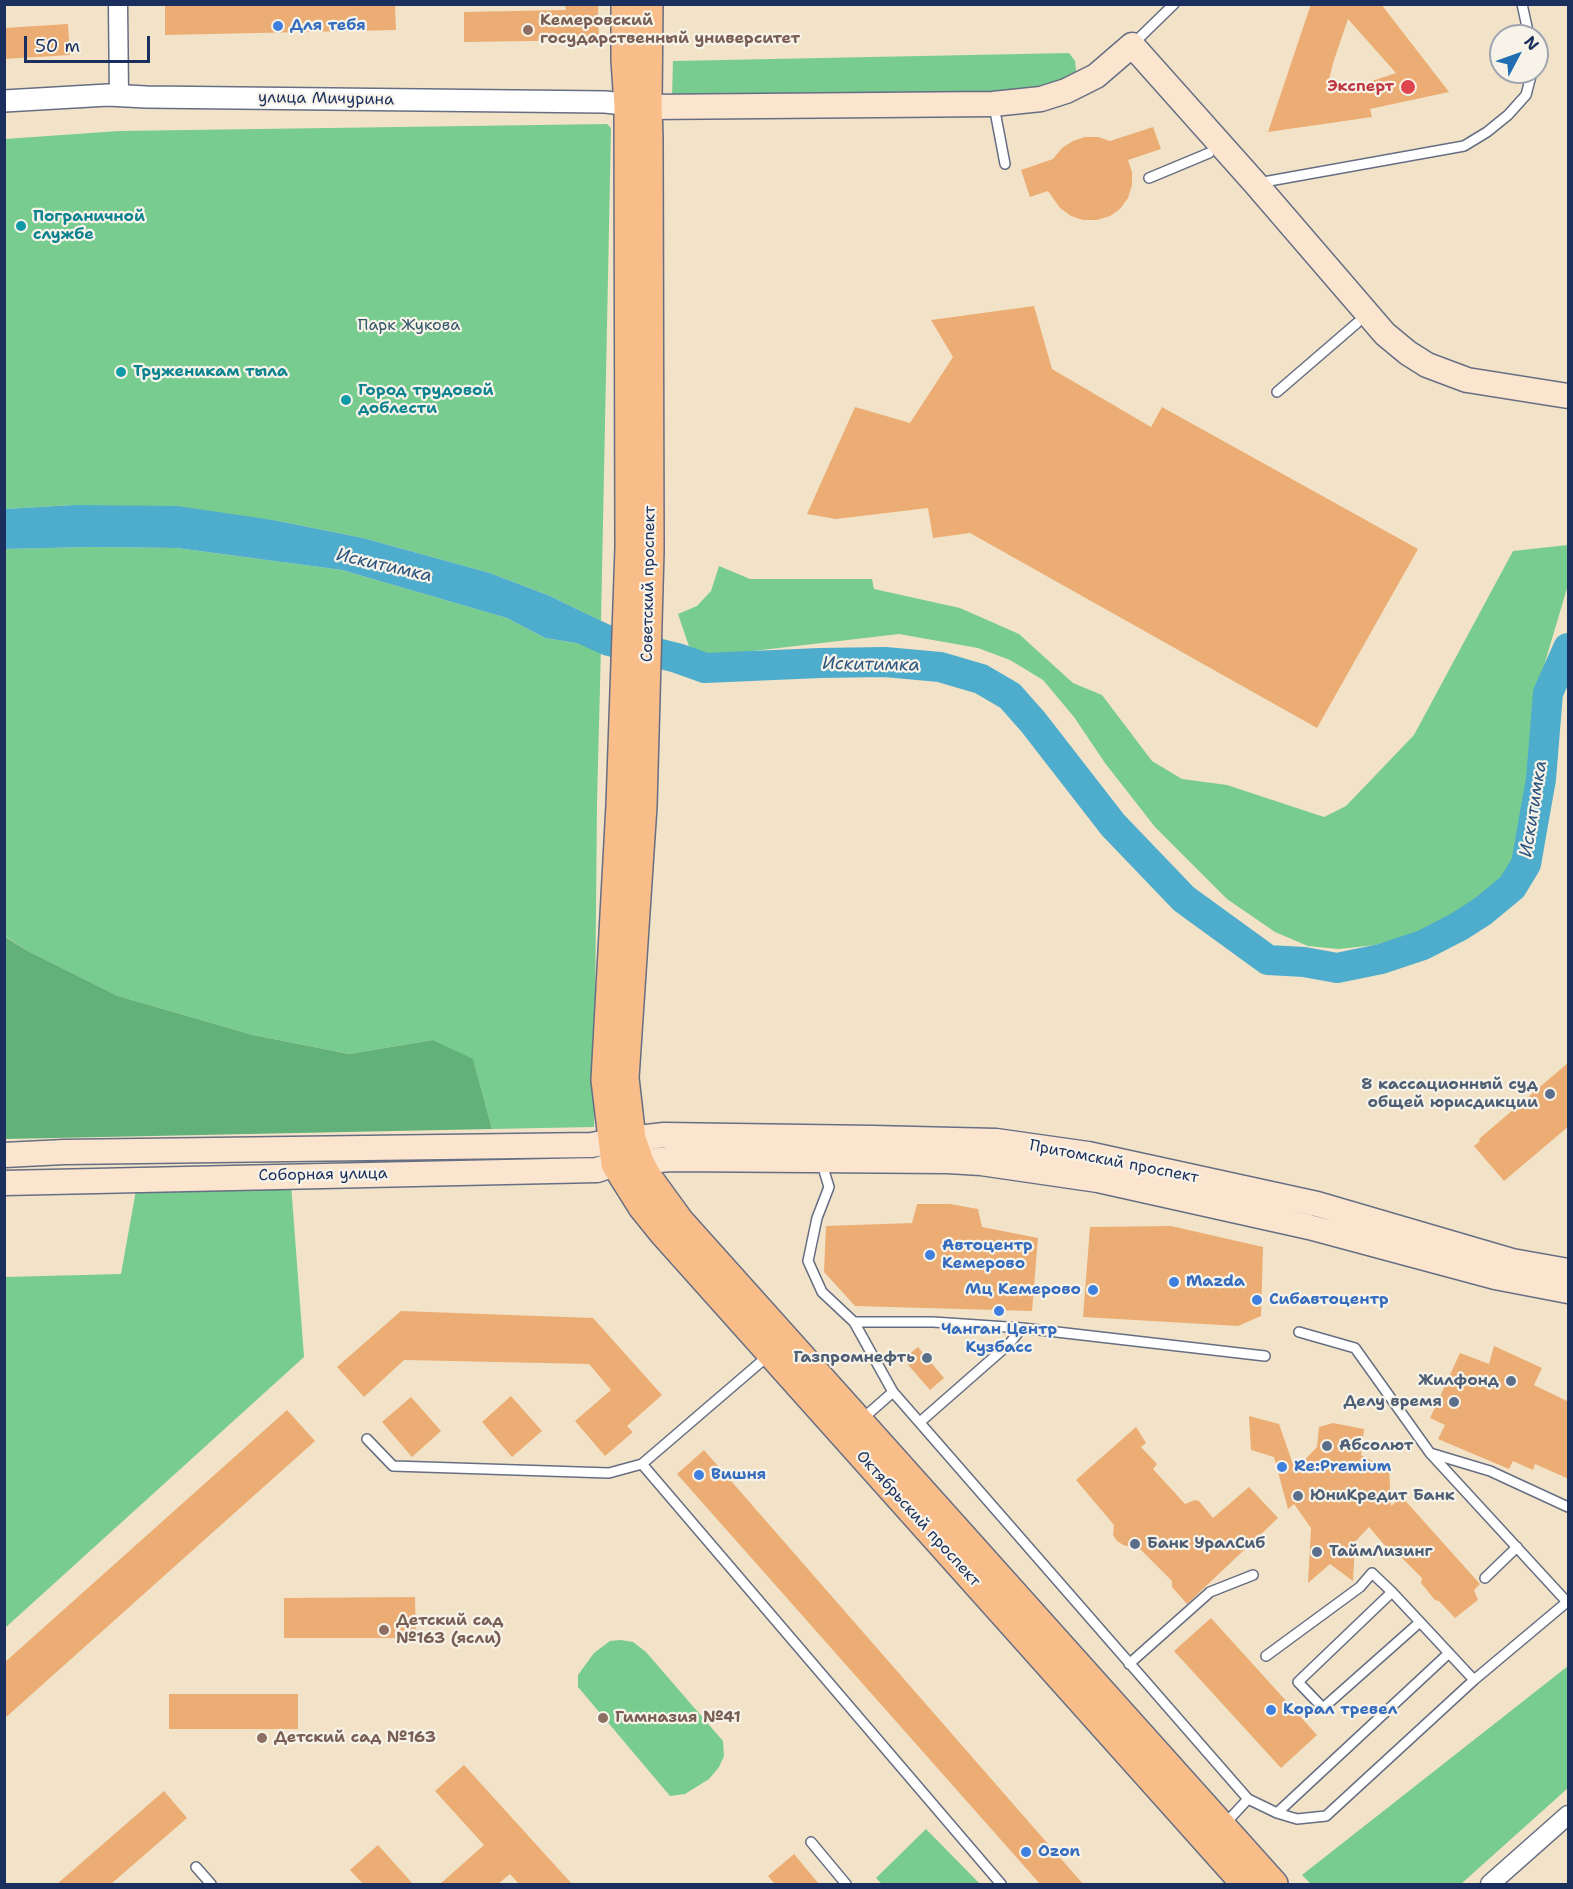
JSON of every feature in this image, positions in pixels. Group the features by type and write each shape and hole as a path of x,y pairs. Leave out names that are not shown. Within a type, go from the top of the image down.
{"main road":[{"name":"Советский проспект","path":"625,4 625,60 649,138 625,1152"},
{"name":"Советский проспект","path":"638,106 649,4"},
{"path":"638,106 993,104 1041,99 1066,91 1096,76 1126,50"},
{"path":"1126,50 1209,153 1357,323 1401,364 1445,388 1464,394 1569,396"},
{"path":"1126,50 1255,183 1393,342 1427,365 1446,374 1501,394 1569,412"},
{"name":"Притомский проспект","path":"625,1152 664,1135 996,1141 1118,1160 1317,1204 1512,1261 1569,1271"},
{"name":"Соборная улица","path":"4,1155 64,1152 305,1162 597,1170 625,1152"},
{"name":"Притомский проспект","path":"625,1152 671,1159 981,1163 1088,1179 1309,1227 1495,1277 1569,1291"},
{"name":"Октябрьский проспект","path":"625,1152 642,1207 771,1354 1214,1833 1261,1880"},
{"name":"Октябрьский проспект","path":"625,1152 648,1177 680,1221 859,1421 1214,1833"},
{"name":"Соборная улица","path":"4,1183 305,1162"}],"street":[{"path":"118,4 119,96"},
{"name":"улица Мичурина","path":"4,101 119,96 605,102 638,106"},
{"path":"1490,1884 1569,1815"}],"lane":[{"path":"1126,50 1174,4"},
{"path":"1522,4 1527,24"},
{"path":"1255,183 1464,146 1487,132 1508,115 1526,95 1529,84"},
{"path":"993,104 1005,164"},
{"path":"1149,178 1209,153"},
{"path":"1277,392 1357,323"},
{"path":"821,1160 829,1187 818,1218 808,1261 822,1292 854,1322 893,1392 1248,1799 1297,1819 1326,1815 1474,1680 1568,1601 1430,1453 1354,1348 1299,1332"},
{"path":"854,1322 933,1322 1022,1328 1265,1356"},
{"path":"920,1422 1009,1344 1022,1328"},
{"path":"367,1439 393,1466 609,1473 642,1464 771,1354"},
{"path":"859,1421 893,1392"},
{"path":"1430,1453 1490,1471 1569,1507"},
{"path":"642,1464 1001,1884"},
{"path":"1485,1578 1517,1547"},
{"path":"1266,1656 1360,1587 1372,1574 1392,1592 1474,1680"},
{"path":"1129,1664 1210,1592 1253,1575"},
{"path":"1392,1592 1298,1682 1323,1708 1420,1622"},
{"path":"1276,1812 1449,1653"},
{"path":"1214,1833 1248,1799"},
{"path":"811,1842 846,1884"},
{"path":"196,1867 211,1884"}],"green space":[{"path":"1069,53 1075,61 1074,78 1047,92 672,98 673,61"},
{"name":"Парк Жукова","path":"607,124 611,128 601,621 550,596 490,573 363,538 273,520 74,505 5,509 5,139 119,131"},
{"path":"1568,545 1568,585 1538,686 1527,798 1535,834 1533,848 1512,878 1478,907 1437,928 1375,945 1339,949 1308,946 1275,932 1227,899 1155,827 1105,763 1074,717 1043,680 1010,660 978,648 899,634 693,658 678,614 697,606 711,591 719,566 750,579 872,579 874,589 960,608 1019,634 1073,683 1102,695 1152,761 1182,779 1227,785 1324,817 1346,806 1414,735 1513,551"},
{"path":"177,548 342,570 507,618 545,638 601,647 594,1127 492,1129 473,1060 433,1040 349,1054 253,1035 118,996 26,950 5,936 4,549"},
{"path":"4,936 26,950 118,996 253,1035 349,1054 433,1040 473,1059 492,1129 5,1139"},
{"path":"291,1184 304,1357 5,1628 5,1277 121,1274 136,1190"},
{"path":"610,1641 633,1642 646,1652 723,1741 724,1756 719,1767 709,1779 685,1794 670,1796 578,1687 578,1675 594,1653"},
{"path":"1568,1666 1568,1788 1461,1884 1311,1884 1302,1875"},
{"path":"926,1829 980,1884 882,1884 876,1878"}],"water":[{"path":"74,505 177,506 273,520 363,538 490,573 550,596 601,621 601,647 545,638 507,618 342,570 177,548 5,549 5,509"}],"building":[{"path":"165,4 395,4 396,30 165,35"},
{"path":"565,4 598,4 599,40 464,42 464,12 566,10"},
{"path":"1311,4 1381,4 1449,92 1370,109 1372,117 1268,132","holes":["1348,19 1396,73 1369,82 1328,84"]},
{"path":"68,24 70,55 4,59 4,28"},
{"path":"1153,127 1161,149 1128,160 1132,172 1132,185 1128,198 1120,209 1110,216 1097,220 1083,220 1071,216 1060,208 1048,191 1030,197 1021,170 1053,159 1062,148 1085,137 1098,137 1110,141"},
{"path":"1034,306 1052,369 1151,427 1162,407 1418,549 1317,728 970,533 933,538 928,508 836,519 807,514 855,407 910,423 953,357 931,320"},
{"name":"8 кассационный суд общей юрисдикции","path":"1569,1062 1569,1126 1504,1181 1474,1146 1480,1141 1479,1139"},
{"name":"Автоцентр Кемерово","path":"917,1204 950,1204 978,1209 982,1227 1038,1238 1032,1311 855,1306 824,1272 826,1226 912,1223"},
{"name":"Mazda","path":"1171,1226 1263,1247 1261,1316 1238,1326 1083,1317 1090,1227"},
{"path":"401,1311 593,1318 662,1395 627,1426 633,1432 605,1456 575,1421 611,1390 589,1364 404,1360 364,1397 337,1367"},
{"path":"1494,1346 1542,1368 1534,1385 1569,1402 1569,1479 1535,1464 1533,1470 1513,1461 1509,1469 1438,1439 1445,1425 1430,1418 1460,1353 1489,1364"},
{"path":"918,1347 944,1378 930,1390 903,1359"},
{"path":"511,1396 542,1431 512,1457 482,1422"},
{"path":"411,1397 441,1431 412,1457 382,1422"},
{"path":"287,1410 315,1441 4,1719 4,1663"},
{"path":"1249,1416 1279,1424 1295,1470 1317,1447 1319,1427 1333,1423 1364,1429 1361,1455 1374,1462 1376,1470 1389,1469 1391,1506 1402,1497 1480,1584 1474,1590 1478,1600 1455,1618 1439,1601 1435,1600 1421,1583 1422,1578 1400,1556 1394,1556 1369,1527 1355,1542 1353,1581 1330,1564 1308,1583 1311,1528 1294,1504 1288,1509 1274,1457 1251,1450"},
{"path":"1136,1427 1146,1443 1141,1447 1157,1464 1153,1469 1185,1504 1195,1500 1199,1501 1213,1518 1249,1487 1278,1518 1187,1604 1172,1587 1172,1581 1135,1544 1131,1547 1117,1541 1113,1535 1114,1525 1076,1480"},
{"path":"704,1450 1083,1884 1040,1884 677,1474"},
{"path":"415,1597 416,1638 284,1638 284,1598"},
{"path":"1211,1618 1317,1735 1281,1768 1174,1651"},
{"path":"169,1694 298,1694 298,1729 169,1729"},
{"path":"464,1765 572,1884 519,1884 510,1874 498,1884 440,1884 484,1845 435,1791"},
{"path":"164,1791 187,1818 111,1884 57,1884"},
{"path":"378,1845 413,1884 363,1884 350,1870"},
{"path":"794,1854 819,1884 775,1884 768,1876"}],"waterway":[{"name":"Искитимка","path":"563,620 609,641 677,658 705,668 885,662 940,667 981,679 1010,696 1113,825 1184,899 1268,960 1304,962 1337,968 1381,959 1423,945 1483,911 1512,887 1526,864 1541,779 1548,693 1568,648"}],"place":[{"name":"Для тебя","path":"278,26"},
{"name":"Кемеровский государственный университет","path":"528,30"},
{"name":"Эксперт","path":"1408,87"},
{"name":"Пограничной службе","path":"21,226"},
{"name":"Труженикам тыла","path":"121,372"},
{"name":"Город трудовой доблести","path":"346,400"},
{"name":"8 кассационный суд общей юрисдикции","path":"1550,1094"},
{"name":"Автоцентр Кемерово","path":"930,1255"},
{"name":"Mazda","path":"1174,1282"},
{"name":"Мц Кемерово","path":"1093,1290"},
{"name":"Сибавтоцентр","path":"1257,1300"},
{"name":"Чанган Центр Кузбасс","path":"999,1311"},
{"name":"Газпромнефть","path":"927,1358"},
{"name":"Жилфонд","path":"1511,1381"},
{"name":"Делу время","path":"1454,1402"},
{"name":"Абсолют","path":"1327,1446"},
{"name":"Re:Premium","path":"1282,1467"},
{"name":"Вишня","path":"699,1475"},
{"name":"ЮниКредит Банк","path":"1298,1496"},
{"name":"Банк УралСиб","path":"1135,1544"},
{"name":"ТаймЛизинг","path":"1317,1552"},
{"name":"Детский сад №163 (ясли)","path":"384,1630"},
{"name":"Корал тревел","path":"1271,1710"},
{"name":"Гимназия №41","path":"603,1718"},
{"name":"Детский сад №163","path":"262,1738"},
{"name":"Ozon","path":"1026,1852"}]}
